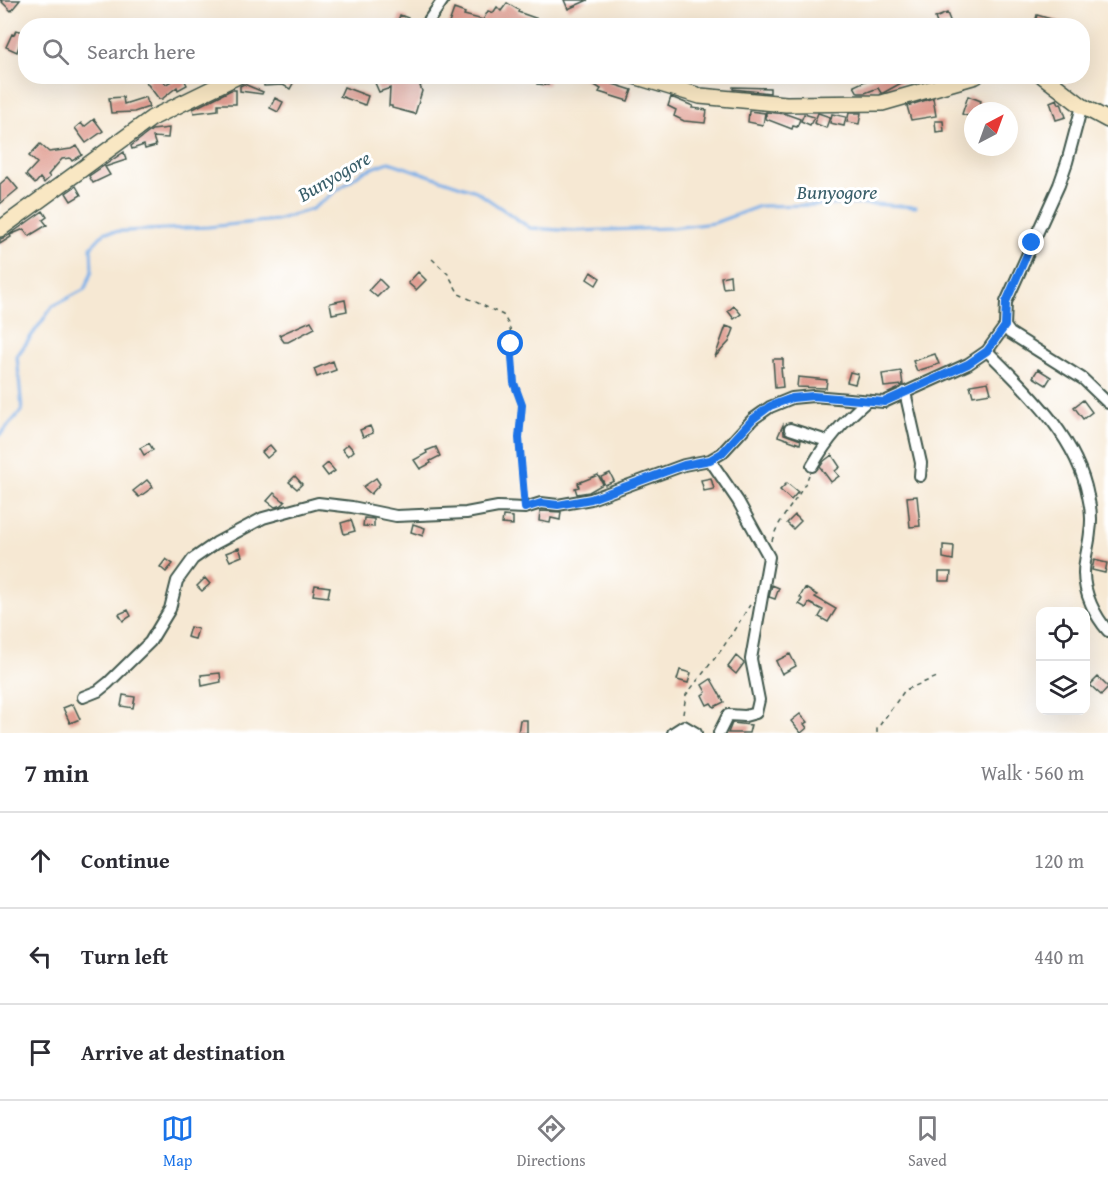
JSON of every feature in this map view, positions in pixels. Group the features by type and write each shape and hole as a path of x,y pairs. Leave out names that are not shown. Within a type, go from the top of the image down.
{"main road":[{"path":"0,230 152,118 222,84"},
{"path":"660,84 700,96 786,104 882,103 948,84"},
{"path":"1053,84 1082,106 1108,120"}],"street":[{"path":"431,18 443,0"},
{"path":"83,697 98,691 108,683 150,642 170,609 177,581 194,558 216,543 263,518 318,503 396,516 466,513 498,507 525,508 541,503 558,505 591,499 684,465 710,460 722,453 753,419 770,406 792,398 813,396 884,402 968,364 987,351 1005,326 1006,302 1059,185 1082,106"},
{"path":"1005,326 1010,333 1083,379 1108,403"},
{"path":"987,351 1047,416 1070,445 1086,486 1091,518 1084,566 1085,586 1089,600 1108,632"},
{"path":"905,392 921,463 920,476"},
{"path":"812,466 827,441 867,401"},
{"path":"790,429 827,441"},
{"path":"710,460 738,501 769,557 751,659 759,700 756,713 745,716 728,715 719,733"},
{"path":"677,730 687,726 696,733"}],"path":[{"path":"432,259 448,274 459,294 503,315 510,327 514,383 522,405 519,438 525,508"},
{"path":"769,557 775,531 803,489 812,466"},
{"path":"677,730 686,695 722,649 752,601"},
{"path":"877,733 877,729 905,690 937,677"}],"building":[{"path":"0,0 20,0 11,11"},
{"path":"564,0 588,0 568,9"},
{"path":"507,3 519,10 518,12 535,18 484,18 488,11 493,13 497,7 501,11"},
{"path":"454,9 465,13 464,15 475,18 451,18"},
{"path":"947,13 949,18 935,18"},
{"path":"16,30 18,30 17,52 6,47 12,34 14,35"},
{"path":"148,84 186,84 178,90 177,87 159,99"},
{"path":"244,84 263,92 262,94 240,91 240,86"},
{"path":"264,84 293,84 290,89 283,85 264,86"},
{"path":"376,84 423,84 420,86 422,91 415,114 389,106 390,88 379,92"},
{"path":"593,84 613,84 632,90 628,101 599,92 601,89"},
{"path":"858,84 899,84 883,93 878,88 858,93 854,86"},
{"path":"344,87 368,96 365,105 340,96"},
{"path":"733,87 770,88 770,93 733,89"},
{"path":"231,90 236,90 236,104 218,104 218,110 194,113 193,109"},
{"path":"968,96 981,101 981,102 966,102"},
{"path":"123,97 124,104 146,97 149,107 134,112 111,113 109,98"},
{"path":"671,97 693,106 692,108 707,110 705,123 684,121 674,116 676,110 668,106"},
{"path":"275,98 283,102 278,112 270,108"},
{"path":"933,98 936,116 911,120 907,106"},
{"path":"1057,99 1066,117 1056,120 1050,102"},
{"path":"749,111 765,113 763,125 748,122"},
{"path":"766,112 786,114 800,119 797,127 793,126 792,129 766,119"},
{"path":"818,113 830,117 826,128 814,123"},
{"path":"849,113 861,113 859,124 847,122"},
{"path":"804,114 814,117 810,125 801,121"},
{"path":"832,114 846,117 844,126 830,123"},
{"path":"94,119 103,131 86,143 75,128 81,123 84,127"},
{"path":"935,121 943,121 944,131 936,132"},
{"path":"169,128 168,138 153,137 156,146 145,149 144,145 132,149 131,146 152,130"},
{"path":"40,144 49,152 77,146 82,155 72,161 70,158 62,159 44,183 40,178 35,184 26,175 37,163 29,156"},
{"path":"124,152 126,160 105,167 110,175 93,183 89,176"},
{"path":"8,177 18,189 0,204 0,184"},
{"path":"76,186 81,195 71,201 66,193"},
{"path":"43,211 47,217 43,220 47,225 29,236 24,229 10,235 11,237 0,244 0,239"},
{"path":"418,272 426,280 416,290 408,283"},
{"path":"591,272 600,278 596,285 587,279"},
{"path":"730,275 731,287 723,288 721,277"},
{"path":"379,279 387,287 377,297 369,290"},
{"path":"345,300 347,311 332,314 330,303"},
{"path":"734,306 741,314 734,319 728,311"},
{"path":"311,321 315,328 288,342 284,342 279,335"},
{"path":"726,326 734,329 729,342 715,357"},
{"path":"935,354 939,364 917,371 913,361"},
{"path":"773,359 783,359 783,368 781,368 783,387 775,388"},
{"path":"333,361 336,370 317,377 314,369"},
{"path":"1038,369 1051,377 1046,385 1033,377"},
{"path":"901,371 903,385 884,387 882,374"},
{"path":"850,372 858,374 855,384 847,382"},
{"path":"798,377 827,380 826,388 797,387"},
{"path":"988,382 991,393 973,396 970,385"},
{"path":"1083,400 1092,412 1083,419 1074,407"},
{"path":"783,425 784,434 801,440 800,444 778,436"},
{"path":"370,426 373,433 363,437 360,430"},
{"path":"149,443 153,450 144,455 140,448"},
{"path":"348,444 354,451 348,456 342,449"},
{"path":"270,445 275,451 267,458 262,452"},
{"path":"436,447 440,456 420,469 414,460"},
{"path":"832,455 840,467 835,471 839,476 831,482 820,467"},
{"path":"328,463 335,471 328,476 322,468"},
{"path":"610,473 614,481 605,485 601,477"},
{"path":"598,475 603,484 589,492 577,494 575,488 579,487 578,483"},
{"path":"295,476 302,484 297,489 289,482"},
{"path":"376,478 380,484 371,494 363,487"},
{"path":"711,478 714,489 704,491 701,480"},
{"path":"147,480 153,487 139,497 133,491"},
{"path":"787,483 798,492 791,500 780,490"},
{"path":"274,493 285,502 282,505 275,507 267,501"},
{"path":"917,496 920,526 910,527 907,497"},
{"path":"540,511 561,512 560,520 551,518 550,523 539,521"},
{"path":"795,515 801,521 793,529 787,523"},
{"path":"503,516 513,517 513,525 502,524"},
{"path":"364,518 374,519 374,527 363,526"},
{"path":"351,520 355,531 344,534 341,523"},
{"path":"413,524 425,528 423,536 411,532"},
{"path":"943,545 954,546 953,560 943,558"},
{"path":"239,548 242,556 230,561 226,553"},
{"path":"166,559 173,564 166,572 160,567"},
{"path":"1094,560 1107,563 1105,573 1092,570"},
{"path":"939,572 951,572 950,581 939,581"},
{"path":"205,578 210,584 202,591 197,586"},
{"path":"315,585 330,587 328,597 313,595"},
{"path":"772,585 779,588 775,599 769,597"},
{"path":"805,588 817,595 815,597 836,609 828,622 819,617 823,610 809,603 806,608 799,604"},
{"path":"128,610 131,616 123,621 119,614"},
{"path":"190,627 198,629 195,639 187,637"},
{"path":"790,654 796,666 782,674 776,661"},
{"path":"736,656 744,663 736,674 728,667"},
{"path":"680,670 691,673 688,683 677,680"},
{"path":"220,673 221,682 202,686 201,675"},
{"path":"1098,677 1108,687 1101,695 1090,685"},
{"path":"711,679 724,702 714,707 711,703 707,705 702,695 706,692 702,685"},
{"path":"123,695 135,697 133,708 121,706"},
{"path":"73,704 80,719 70,723 63,708"},
{"path":"800,714 807,722 804,724 807,728 801,733 791,721"},
{"path":"520,720 527,720 527,733 518,733"},
{"path":"732,723 751,725 749,733 728,733"}],"waterway":[{"name":"Bunyogore","path":"0,435 22,410 17,356 53,306 85,289 92,271 91,247 105,232 208,227 276,220 312,209 362,172 389,162 476,191 530,228 575,231 672,228 714,223 760,206 874,204 916,207"}],"route":[{"path":"511,344 514,383 522,405 519,438 525,508 541,503 574,504 619,490 684,465 710,460 722,453 753,419 770,406 792,398 813,396 884,402 968,364 987,351 1005,326 1006,302 1032,243"}]}
